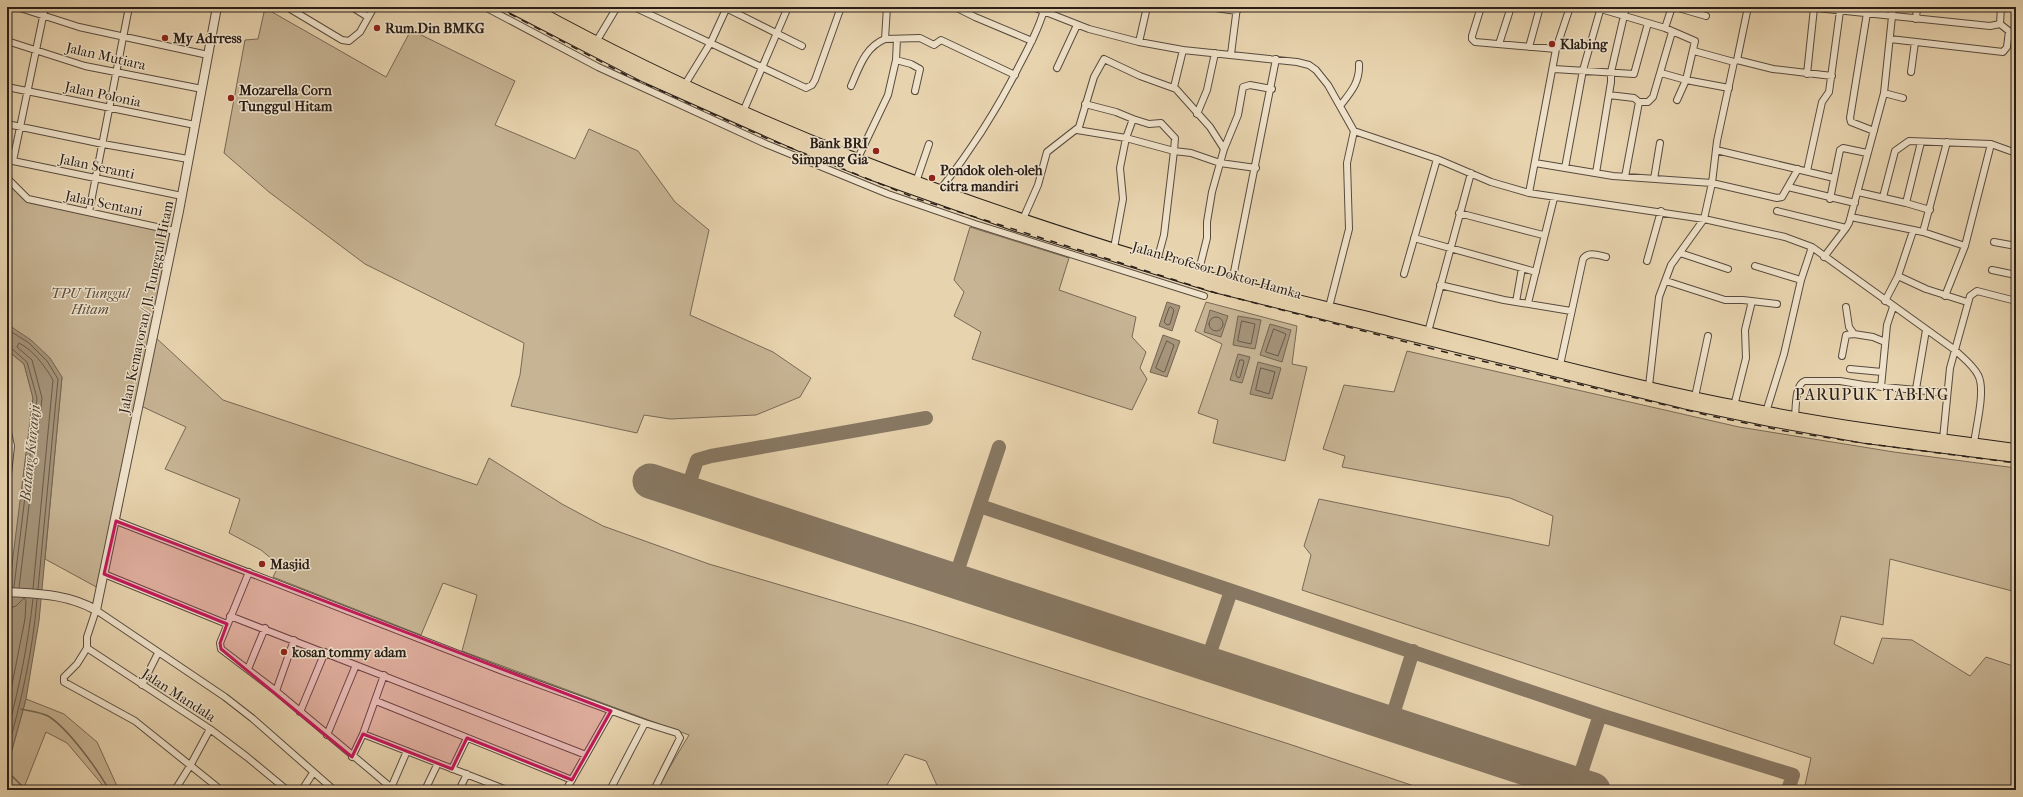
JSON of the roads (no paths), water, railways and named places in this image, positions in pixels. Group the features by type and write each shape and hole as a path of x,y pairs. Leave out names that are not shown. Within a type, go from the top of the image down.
{"highway":[{"path":"510,7 572,35 596,42 684,86 743,112 773,130 916,182 1023,218 1054,233"},
{"path":"531,7 572,35 645,77 773,130 867,173 921,193 1054,233"},
{"name":"Jalan Profesor Doktor Hamka","path":"1054,233 1214,287 1329,307 1375,323"},
{"name":"Jalan Profesor Doktor Hamka","path":"1054,233 1114,248 1198,274 1232,282 1270,296 1375,323"},
{"path":"1375,323 1428,332 1485,351"},
{"path":"1375,323 1770,421 1867,433 2016,457"},
{"path":"1504,356 1560,365 1649,386 1683,399 1695,397 1867,433 1943,439 2016,448"}],"street":[{"path":"18,7 123,37 208,55"},
{"path":"10,162 21,128 26,91 45,7"},
{"path":"89,212 129,7"},
{"name":"Jalan Kemayoran/ Jl. Tunggul Hitam","path":"96,610 116,521 182,196 216,7"},
{"path":"287,7 342,40 349,41 360,32 374,7"},
{"path":"352,7 368,16"},
{"path":"485,7 598,67 766,144 916,205 1204,296"},
{"path":"596,42 617,7"},
{"path":"634,7 806,88 812,85 841,7"},
{"path":"684,86 711,42 726,7 802,46"},
{"path":"743,112 764,68 788,7"},
{"path":"885,39 887,7"},
{"path":"955,7 1032,41"},
{"path":"1033,7 1044,10 1077,25 1139,42 1183,50 1297,62 1313,67 1328,85 1354,131 1437,159 1470,173 1529,193 1554,198 1661,211 1704,219 1785,237 1812,247 1893,307 1955,350 1969,363 1979,377 1981,392 1974,443"},
{"path":"1139,42 1147,7"},
{"path":"1208,7 1237,9 1231,54"},
{"path":"1481,7 1472,39 1478,42 1556,49"},
{"path":"1500,44 1510,7"},
{"path":"1529,47 1540,7"},
{"path":"1529,193 1554,69 1556,49 1570,7"},
{"path":"1596,173 1611,82 1610,72 1626,7"},
{"path":"1665,28 1673,7 1706,16"},
{"path":"1649,386 1659,297 1671,265 1704,219 1712,182 1716,150 1748,7"},
{"path":"1807,7 1869,11 1916,19 1990,26 2000,24 2009,31 2007,47 2003,52 1890,39"},
{"path":"1824,256 1846,228 1855,203 1867,152 1884,93 1893,7"},
{"path":"1916,19 1917,7"},
{"path":"2000,24 2001,7"},
{"path":"1565,168 1583,70 1601,8 1665,28 1692,39 1695,44 1694,51 1686,80 1677,100"},
{"path":"1807,74 1814,8"},
{"path":"940,190 976,143 1015,75 1032,41 1044,10"},
{"path":"1807,171 1820,110 1824,98 1829,92 1844,10"},
{"path":"1869,11 1850,118 1851,122 1874,131"},
{"path":"1554,69 1610,72 1631,75 1635,73 1648,23"},
{"path":"1057,68 1077,25"},
{"path":"1609,95 1634,98 1639,102 1652,101 1662,73 1672,32"},
{"path":"851,86 868,51 874,44 885,39 920,38 934,45 941,40 1015,75"},
{"path":"857,160 868,141 888,95 896,60 897,39"},
{"name":"Jalan Mutiara","path":"7,41 85,66 202,89"},
{"path":"1910,72 1915,42"},
{"path":"1174,87 1183,50"},
{"path":"1694,51 1736,61 1807,74 1832,76"},
{"path":"1197,114 1207,90 1215,53"},
{"path":"1023,218 1038,185 1047,152 1077,130 1094,78 1104,59 1140,76 1174,87 1210,128 1224,149"},
{"path":"1232,282 1272,89 1276,59"},
{"path":"896,60 917,66 920,69 915,91"},
{"path":"1340,106 1357,82 1359,64"},
{"path":"1662,73 1686,80 1729,88"},
{"path":"1198,274 1207,238 1207,222 1212,192 1224,149 1238,115 1243,87 1250,85 1272,89"},
{"name":"Jalan Polonia","path":"7,87 195,125"},
{"path":"1884,93 1903,98"},
{"path":"1625,177 1639,102"},
{"path":"1085,104 1116,112 1133,120 1149,124 1161,123 1175,138 1164,236 1157,261"},
{"path":"1114,248 1123,199 1120,168 1126,138 1133,120"},
{"path":"7,124 103,144 188,159"},
{"path":"1077,130 1126,138 1174,151 1191,153 1220,163 1256,168"},
{"path":"1329,307 1349,229 1346,163 1354,131"},
{"path":"1883,197 1895,151 1909,141 1991,144 2016,153"},
{"path":"1654,179 1660,142"},
{"path":"1906,203 1921,142"},
{"path":"1923,232 1947,142"},
{"path":"916,182 929,144"},
{"path":"1945,296 1965,246 1991,144"},
{"path":"1830,199 1841,148 1867,152"},
{"path":"1716,150 1834,178"},
{"path":"1404,274 1437,159"},
{"name":"Jalan Seranti","path":"10,162 182,196"},
{"path":"1535,163 1625,177 1712,182 1777,198 1782,197 1798,169"},
{"path":"1428,332 1470,173"},
{"name":"Jalan Sentani","path":"7,178 28,199 175,231"},
{"path":"1788,187 1830,199 1855,203"},
{"path":"1858,192 1883,197 1930,210"},
{"path":"916,205 921,193"},
{"path":"1528,303 1543,235 1554,198"},
{"path":"1647,261 1661,211"},
{"path":"1777,211 1846,228"},
{"path":"1459,213 1543,235"},
{"path":"1851,217 1923,232 1965,246"},
{"path":"1885,301 1898,276 1913,231"},
{"path":"1414,238 1536,272"},
{"path":"1994,242 2016,246"},
{"path":"1766,412 1784,354 1801,280 1812,247"},
{"path":"1680,253 1728,269"},
{"path":"1560,365 1584,258 1591,254 1606,257"},
{"path":"1756,266 1801,280"},
{"path":"1516,302 1522,268"},
{"path":"1992,270 2016,275"},
{"path":"1898,276 1945,296 1966,302"},
{"path":"1666,281 1724,300 1777,304"},
{"path":"1440,285 1516,302 1571,311"},
{"path":"1943,439 1950,368 1966,302 1971,293 1977,291 2016,301"},
{"path":"1734,406 1746,358 1745,330 1752,301"},
{"path":"1846,307 1849,328 1854,334"},
{"path":"1881,387 1887,325 1893,307"},
{"path":"1916,389 1926,330"},
{"path":"1842,356 1846,335 1854,334 1873,337 1885,342"},
{"path":"1695,397 1708,336"},
{"path":"1850,369 1882,372"},
{"path":"1795,417 1798,388 1803,381 1840,381 1881,387 1947,393"},
{"path":"7,428 11,446 7,484"},
{"path":"116,521 611,712 677,732 680,738 654,790"},
{"path":"249,572 220,643 221,649 276,691 352,757 393,789 407,751"},
{"path":"104,574 227,624"},
{"path":"7,592 52,595 82,602 96,610 225,697 252,718 334,790"},
{"path":"96,610 87,637 87,648 77,664 64,677 64,682 135,721 221,790"},
{"path":"230,616 265,628 586,755"},
{"path":"248,669 265,628"},
{"path":"276,691 294,640"},
{"name":"Jalan Mandala","path":"87,648 210,729 287,790"},
{"path":"300,712 325,652"},
{"path":"142,685 158,653"},
{"path":"327,735 356,665"},
{"path":"352,757 376,701 384,675"},
{"path":"376,701 572,780"},
{"path":"566,790 611,712"},
{"path":"610,790 645,723"},
{"path":"175,790 210,729"},
{"path":"363,734 467,774 496,788 507,790"},
{"path":"452,769 466,738"},
{"path":"425,790 438,763"},
{"path":"302,790 313,773"},
{"path":"460,790 467,774"}],"water":[{"path":"1167,302 1180,306 1172,331 1159,326"},
{"path":"1210,310 1228,316 1221,337 1204,332"},
{"path":"1238,316 1261,320 1255,349 1233,345"},
{"name":"Batang Kuranji","path":"7,324 31,340 50,358 62,377 39,621 26,699 7,768 7,604 33,398 24,364 7,350"},
{"path":"1270,324 1291,330 1282,362 1260,355"},
{"path":"1163,335 1180,341 1167,377 1150,372"},
{"path":"1238,354 1250,357 1242,383 1230,380"},
{"path":"1258,362 1281,368 1272,399 1250,394"}],"waterway":[{"path":"21,709 48,716 56,722 82,750 109,790"},
{"path":"7,774 12,776 26,790"}],"railway":[{"path":"497,7 628,76 766,138 918,199 1216,293 1453,354 1711,416 1785,431 1862,443 2016,463"}],"place":[{"name":"Rum.Din BMKG","path":"377,28"},
{"name":"My Adrress","path":"165,38"},
{"name":"Klabing","path":"1552,44"},
{"name":"Mozarella Corn Tunggul Hitam","path":"231,98"},
{"name":"Bank BRI Simpang Gia","path":"876,151"},
{"name":"Pondok oleh-oleh citra mandiri","path":"932,178"},
{"name":"Masjid","path":"262,564"},
{"name":"kosan tommy adam","path":"284,652"}],"district":[{"name":"PARUPUK TABING","path":"1872,394"}],"park label":[{"name":"TPU Tunggul Hitam","path":"90,302"}]}
